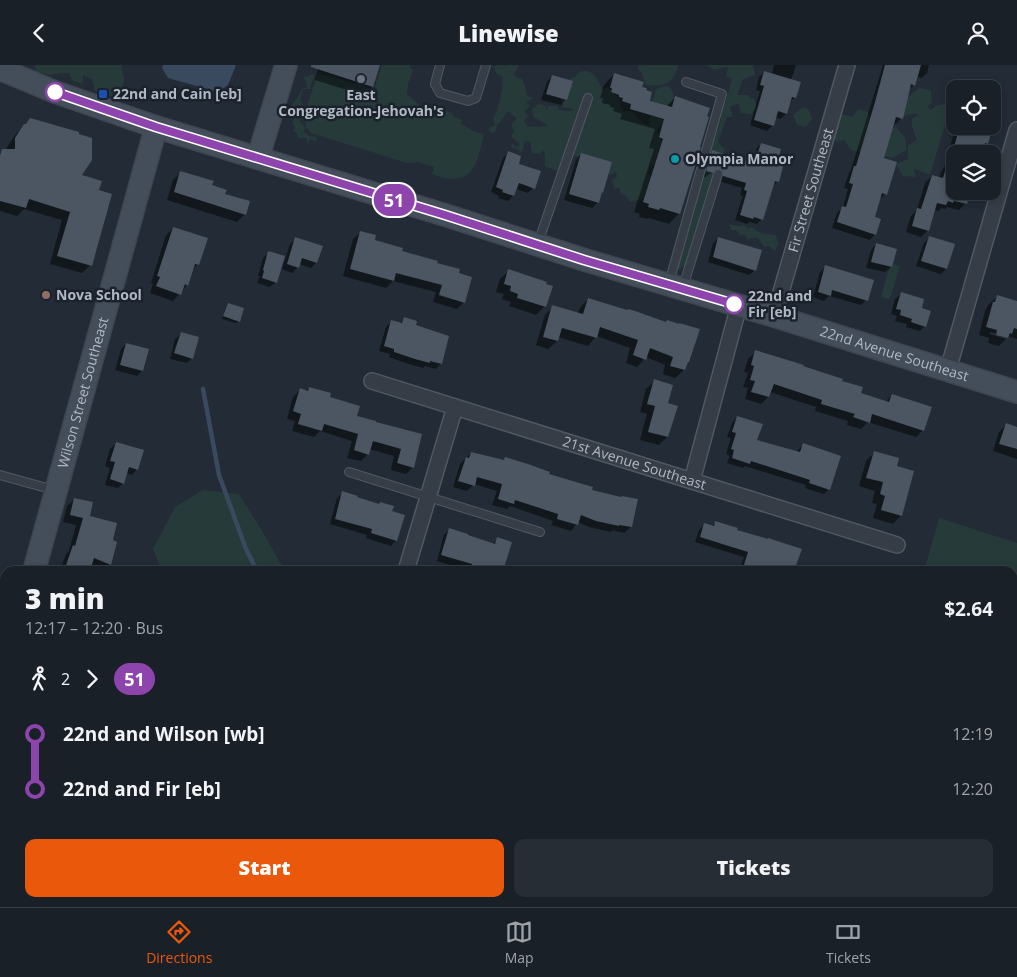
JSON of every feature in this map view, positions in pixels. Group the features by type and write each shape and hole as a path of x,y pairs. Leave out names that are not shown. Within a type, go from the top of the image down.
{"street":[{"path":"258,158 286,65"},
{"name":"Fir Street Southeast","path":"774,316 847,65"},
{"name":"22nd Avenue Southeast","path":"0,69 55,92 156,127 1017,392"},
{"name":"Wilson Street Southeast","path":"35,566 156,127"},
{"path":"948,370 1017,130"},
{"path":"692,481 739,305"},
{"name":"21st Avenue Southeast","path":"372,381 898,545"},
{"path":"407,566 455,407"}],"lane":[{"path":"440,65 435,84 440,93 468,101 476,98 486,65"},
{"path":"675,287 722,94 686,82"},
{"path":"538,245 588,98"},
{"path":"675,287 718,174"},
{"path":"349,472 540,532"},
{"path":"0,475 56,490"}],"shaded area":[{"path":"35,65 122,65 124,84 114,97 95,91 92,79 83,75 83,84 73,81 69,73 50,75 36,72"},
{"path":"382,65 411,65 410,67 413,71 408,84 407,94 423,108 419,112 435,115 443,111 450,112 453,116 461,119 460,123 475,132 484,134 476,164 467,175 460,178 447,179 432,174 434,167 418,162 407,163 311,133 306,128 304,115 318,73 369,88 378,105 378,92 375,86"},
{"path":"519,65 514,75 518,79 521,78 525,85 527,96 533,98 526,102 530,106 524,111 528,116 524,120 528,127 547,126 533,117 532,109 538,104 545,105 547,110 548,106 558,106 559,110 570,111 573,109 563,107 559,85 575,77 580,72 588,71 594,75 602,90 608,87 620,100 624,112 633,112 643,123 650,126 649,118 653,112 650,103 655,90 663,86 670,87 674,95 668,105 662,124 657,131 665,149 658,162 648,172 652,180 649,197 630,202 625,195 619,194 621,193 619,188 614,188 612,180 617,177 616,172 610,175 587,158 571,155 567,171 554,170 545,166 543,150 540,154 532,153 530,141 525,141 522,152 511,147 512,143 519,147 519,143 511,137 514,131 511,126 516,118 508,111 497,125 496,131 492,133 489,130 490,127 495,125 493,119 502,92 502,76 496,73 494,66"},
{"path":"640,65 678,65 671,80 663,85 652,86 646,85 637,67"},
{"path":"709,65 753,65 755,75 743,79 737,95 747,95 754,100 757,107 751,114 741,113 738,103 730,107 733,117 727,117 718,142 725,150 722,156 716,157 712,173 719,183 718,190 706,196 685,265 679,270 676,264 700,175 704,173 705,169 706,143 714,140 721,119 719,116 721,107 725,104 732,79 726,76 728,67 714,70"},
{"path":"312,74 314,76 310,86 311,89 303,89 300,100 303,105 300,121 305,128 304,132 309,136 317,137 316,142 311,139 307,144 307,138 298,138 297,133 293,131 295,128 292,123 295,118 289,116 292,104 302,89 307,87 303,77"},
{"path":"919,88 931,90 932,103 927,107 931,110 936,106 946,104 946,122 930,175 914,169 916,177 903,176 896,164 908,159 908,145 917,140 912,127 912,119 919,114 902,117 902,102"},
{"path":"803,107 809,110 812,118 806,127 797,125 793,115"},
{"path":"858,109 868,112 872,124 865,153 851,150 844,140 836,142 832,127 841,114 852,117"},
{"path":"896,127 905,137 907,150 892,158 879,155 882,129"},
{"path":"729,224 744,225 748,229 751,227 761,233 776,235 778,244 775,251 769,246 764,247 758,238 748,240 745,235 740,235 736,230 731,230"},
{"path":"893,264 900,266 891,296 887,299 881,297 888,272"},
{"path":"203,490 239,494 282,566 160,566 153,549 175,507"},
{"path":"939,518 1017,543 1017,566 925,566"}],"water":[{"path":"163,65 236,65 228,85 218,92 168,78 162,68"}],"building":[{"name":"East Congregation-Jehovah's","path":"311,65 380,65 373,87 311,67"},
{"path":"885,65 921,65 915,86 911,84 903,119 896,117 884,158 897,162 887,195 882,193 875,217 881,219 876,235 837,222 842,206 846,207 853,184 849,183 854,166 856,166"},
{"path":"764,71 801,82 796,98 792,97 787,114 778,111 774,126 754,120 764,86 760,85"},
{"name":"Olympia Manor","path":"614,73 644,82 642,87 652,92 650,101 672,107 675,96 710,108 701,147 680,214 660,208 659,210 648,207 649,204 643,202 663,139 659,137 664,119 630,109 631,104 622,101 623,98 611,92 612,88 610,88"},
{"path":"552,75 573,81 567,100 546,94"},
{"path":"30,118 79,132 79,134 92,138 92,160 82,175 102,181 99,190 112,194 92,266 57,256 70,212 29,199 26,208 0,201 0,155 2,149 15,149 15,138"},
{"path":"957,135 990,135 988,144 985,143 984,145 955,145"},
{"path":"761,143 781,149 779,157 785,159 779,182 775,181 763,220 740,215 747,191 744,190 746,183 723,176 722,171 719,169 713,173 706,171 712,150 752,163"},
{"path":"508,151 521,156 519,164 541,171 535,189 519,183 514,196 502,192 503,190 496,187"},
{"path":"581,153 612,162 599,203 569,194"},
{"path":"946,168 946,200 968,200 967,204 954,201 953,203 948,201 946,205 937,203 929,231 912,226 917,208 921,209 932,175 943,178"},
{"path":"180,171 214,181 212,185 227,190 225,194 250,201 246,215 174,192"},
{"path":"173,227 208,238 199,265 195,264 188,286 185,284 181,295 156,286 160,277 157,276"},
{"path":"360,231 376,235 375,240 403,248 402,251 460,269 459,273 472,277 465,303 439,295 442,285 396,273 394,281 350,269"},
{"path":"929,236 955,244 947,269 921,261"},
{"path":"295,237 323,246 317,263 302,258 299,268 287,264"},
{"path":"718,237 762,250 756,271 713,257"},
{"path":"876,243 897,249 892,267 871,262"},
{"path":"268,251 285,256 277,283 262,278"},
{"path":"825,265 874,280 868,301 832,290 831,296 818,292"},
{"path":"508,269 547,282 546,284 553,286 546,307 517,298 518,294 510,291 511,286 504,284"},
{"path":"901,292 924,299 922,308 931,311 926,327 911,322 912,319 900,315 901,310 896,309"},
{"path":"997,295 1017,301 1017,329 1014,328 1008,338 996,335 997,330 986,327 993,302 995,302"},
{"path":"588,298 666,322 667,320 700,329 685,370 670,366 673,357 650,348 646,360 633,355 638,340 600,327 597,338 562,328 558,341 543,337 552,305 583,314"},
{"path":"228,303 244,308 240,322 223,316"},
{"path":"404,317 417,321 416,325 449,336 442,364 415,359 394,352 394,349 384,346 391,320 402,323"},
{"path":"181,332 199,337 193,359 174,353"},
{"path":"126,343 149,349 143,371 120,365"},
{"path":"755,350 804,365 843,379 842,381 863,387 861,393 889,402 892,394 932,407 924,431 872,414 870,423 853,417 855,414 821,404 822,400 774,384 769,397 751,392 755,381 750,380 754,366 751,365"},
{"path":"654,379 673,385 668,403 678,406 668,437 648,432 655,406 647,404"},
{"path":"309,387 331,393 330,397 360,406 357,416 422,434 414,468 397,463 401,449 373,441 369,455 354,450 358,434 324,424 322,431 298,424 301,414 293,411 300,388 308,391"},
{"path":"737,416 763,424 757,440 800,452 803,443 841,456 830,490 809,483 810,480 751,461 750,464 732,458 734,450 731,449 736,433 732,432"},
{"path":"1006,423 1017,427 1017,449 999,444"},
{"path":"116,442 144,450 138,470 129,467 124,484 110,479 115,462 110,461"},
{"path":"874,451 899,458 897,466 914,471 902,516 881,510 885,496 880,494 883,482 866,478"},
{"path":"471,452 504,460 505,457 550,472 549,474 593,487 592,490 638,499 632,527 596,521 581,515 578,525 557,519 558,514 515,500 514,504 498,499 502,484 477,477 475,486 458,481 466,457 469,458"},
{"path":"342,491 379,504 380,502 394,506 392,511 405,515 397,541 371,533 372,529 335,519"},
{"path":"74,498 93,502 90,516 117,523 113,540 117,542 111,565 94,558 92,566 66,566 73,545 75,546 83,518 70,515"},
{"path":"715,521 738,528 737,530 802,549 796,566 744,566 748,552 700,537 704,523 714,526"},
{"path":"449,528 495,544 497,537 512,542 505,566 475,566 441,555"}],"waterway":[{"path":"203,389 219,475 246,549 254,566"}],"bus line":[{"name":"51","path":"55,92 156,127 445,215 584,260 734,304"}],"place":[{"name":"East Congregation-Jehovah's","path":"361,79"},
{"name":"22nd and Cain [eb]","path":"103,94"},
{"name":"Olympia Manor","path":"675,159"},
{"name":"Nova School","path":"46,295"},
{"name":"22nd and Fir [eb]","path":"734,304"}]}
